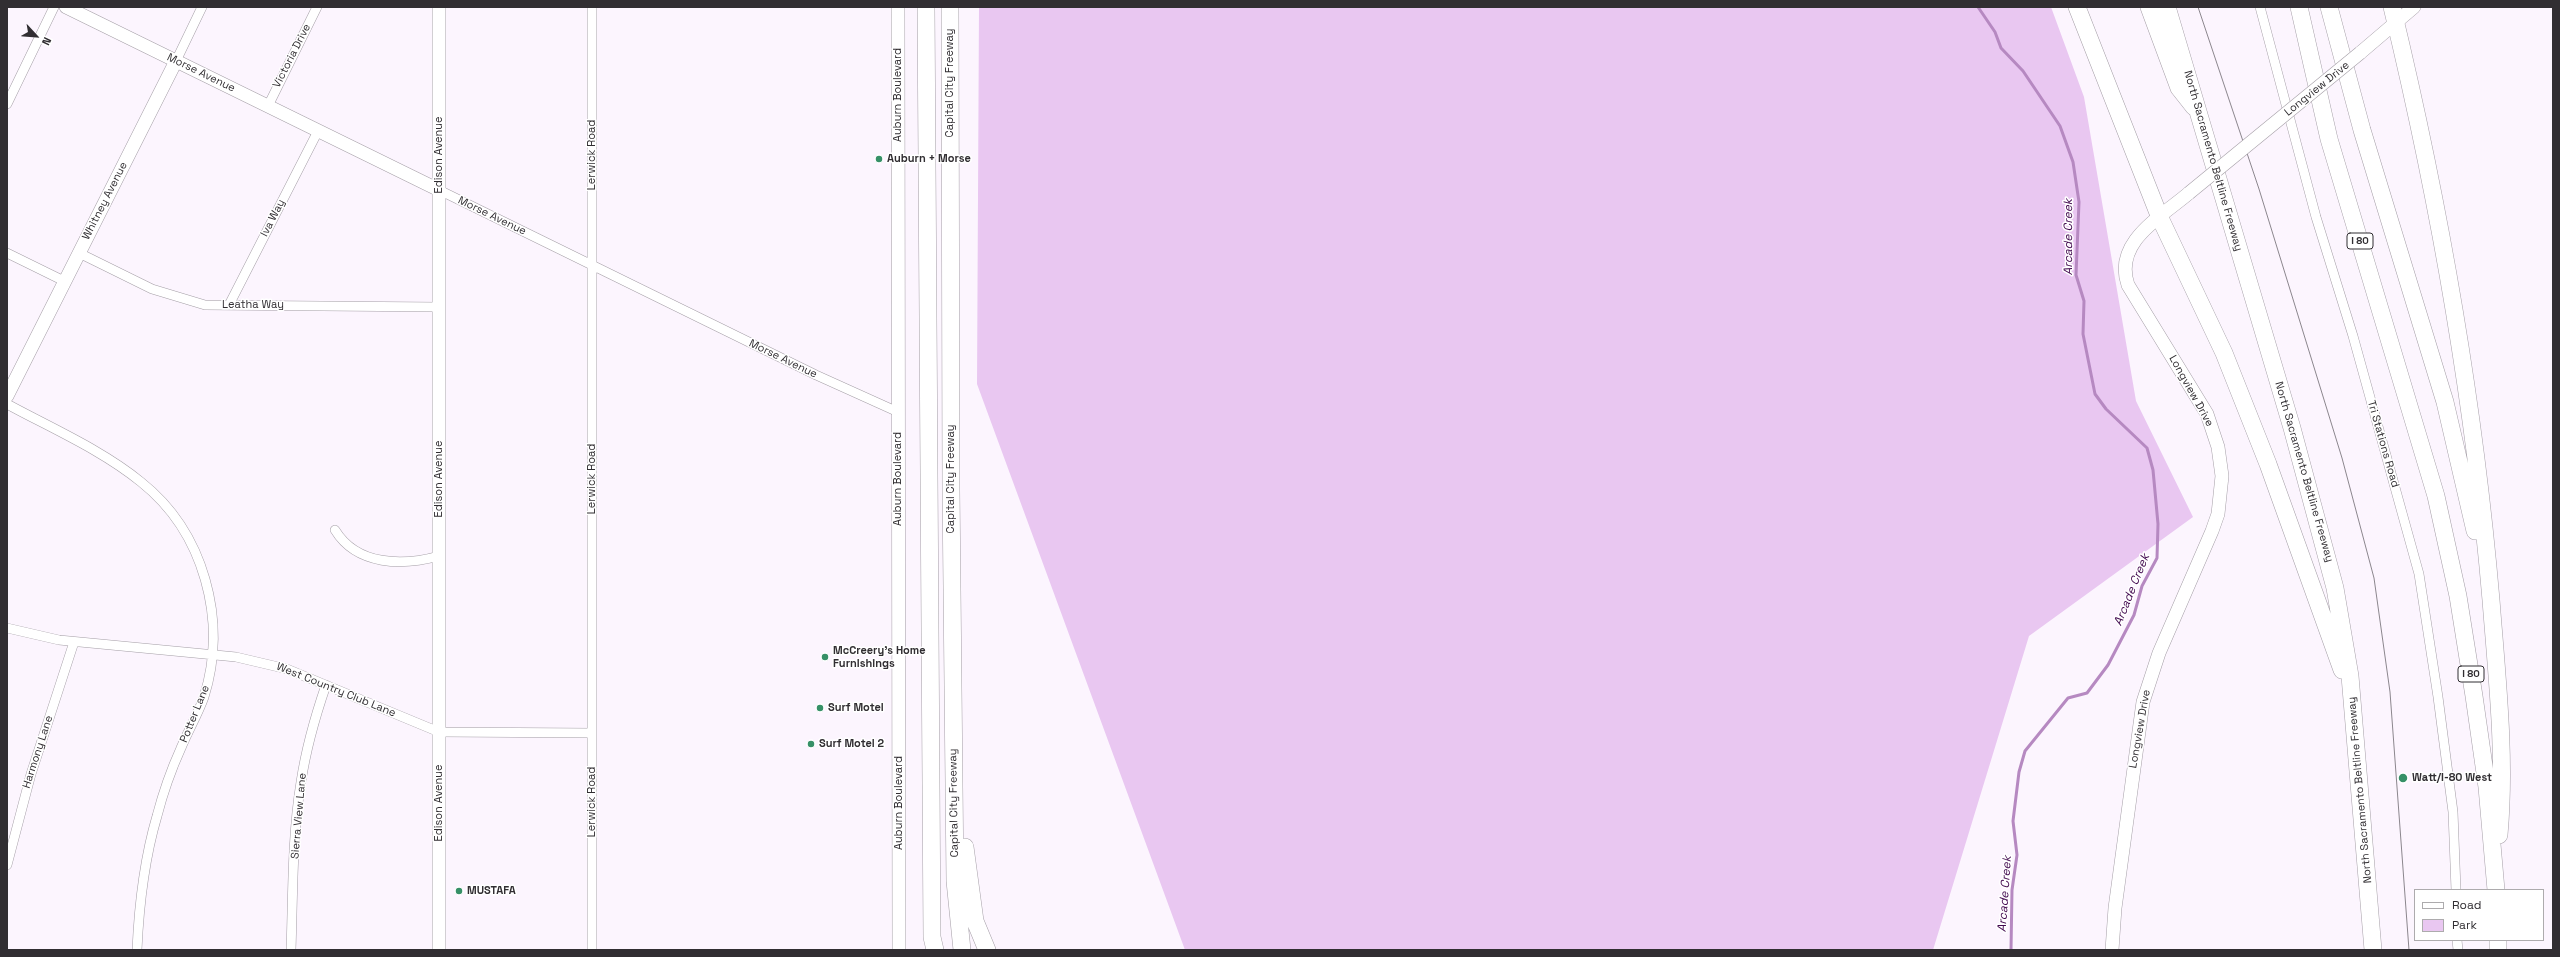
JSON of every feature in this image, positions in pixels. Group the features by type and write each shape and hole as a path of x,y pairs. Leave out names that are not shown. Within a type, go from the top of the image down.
{"highway":[{"name":"Capital City Freeway","path":"926,7 933,946"},
{"name":"Capital City Freeway","path":"950,7 955,881 962,950"},
{"path":"2077,7 2160,218 2224,352 2268,464 2353,704"},
{"path":"2149,7 2179,88 2200,113"},
{"name":"North Sacramento Beltline Freeway","path":"2167,7 2200,113 2331,568 2343,627 2353,704 2373,950"},
{"name":"I 80","path":"2299,7 2329,140 2436,496 2458,596 2474,696 2487,787 2496,884"},
{"path":"2329,7 2362,130 2445,402 2490,598"},
{"path":"2394,14 2422,140 2456,318 2473,435 2490,598 2504,788 2496,884"},
{"path":"953,719 967,870 975,921 987,950"}],"street":[{"path":"7,104 54,7"},
{"name":"Morse Avenue","path":"66,7 809,372 898,412"},
{"name":"Whitney Avenue","path":"7,396 202,7"},
{"name":"Victoria Drive","path":"268,106 317,7"},
{"name":"Edison Avenue","path":"438,7 439,950"},
{"name":"Lerwick Road","path":"592,7 592,950"},
{"name":"Auburn Boulevard","path":"898,7 899,950"},
{"name":"Tri Stations Road","path":"2260,7 2316,217 2353,336 2419,574 2438,697 2453,812 2456,889"},
{"name":"Longview Drive","path":"2112,950 2115,908 2143,702 2159,653 2212,531 2222,493 2222,476 2218,446 2207,414 2128,285 2124,265 2129,247 2135,238 2360,53 2394,14 2414,7"},
{"name":"Iva Way","path":"229,305 318,131"},
{"path":"7,253 64,281"},
{"name":"Leatha Way","path":"79,253 170,296 205,305 439,307"},
{"name":"Potter Lane","path":"7,404 126,470 142,482 167,506 190,541 206,579 213,619 213,655 203,698 168,782 156,817 142,889 137,950"},
{"path":"335,530 353,550 371,557 410,562 439,556"},
{"name":"West Country Club Lane","path":"7,628 74,642 213,655 262,662 326,685 439,732 592,733"},
{"name":"Harmony Lane","path":"7,864 31,774 74,642"},
{"name":"Sierra View Lane","path":"292,950 295,840 300,783 312,730 326,685"}],"green space":[{"path":"979,7 2051,7 2084,97 2136,401 2193,517 2029,636 1933,950 1185,950 977,384"}],"waterway":[{"name":"Arcade Creek","path":"1978,7 1995,32 2001,48 2023,71 2060,126 2073,162 2079,202 2076,275 2084,301 2083,334 2095,394 2106,409 2147,448 2153,470 2158,524 2157,558 2142,586 2134,615 2108,665 2087,693 2068,698 2025,751 2019,772 2013,821 2017,855 2012,890 2011,950"}],"tram line":[{"path":"2198,7 2259,189 2342,458 2374,578 2390,692 2409,950"}],"place":[{"name":"Auburn + Morse","path":"879,159"},
{"name":"McCreery's Home Furnishings","path":"825,657"},
{"name":"Surf Motel","path":"820,708"},
{"name":"Surf Motel 2","path":"811,744"},
{"name":"Watt/I-80 West","path":"2403,778"},
{"name":"MUSTAFA","path":"459,891"}]}
